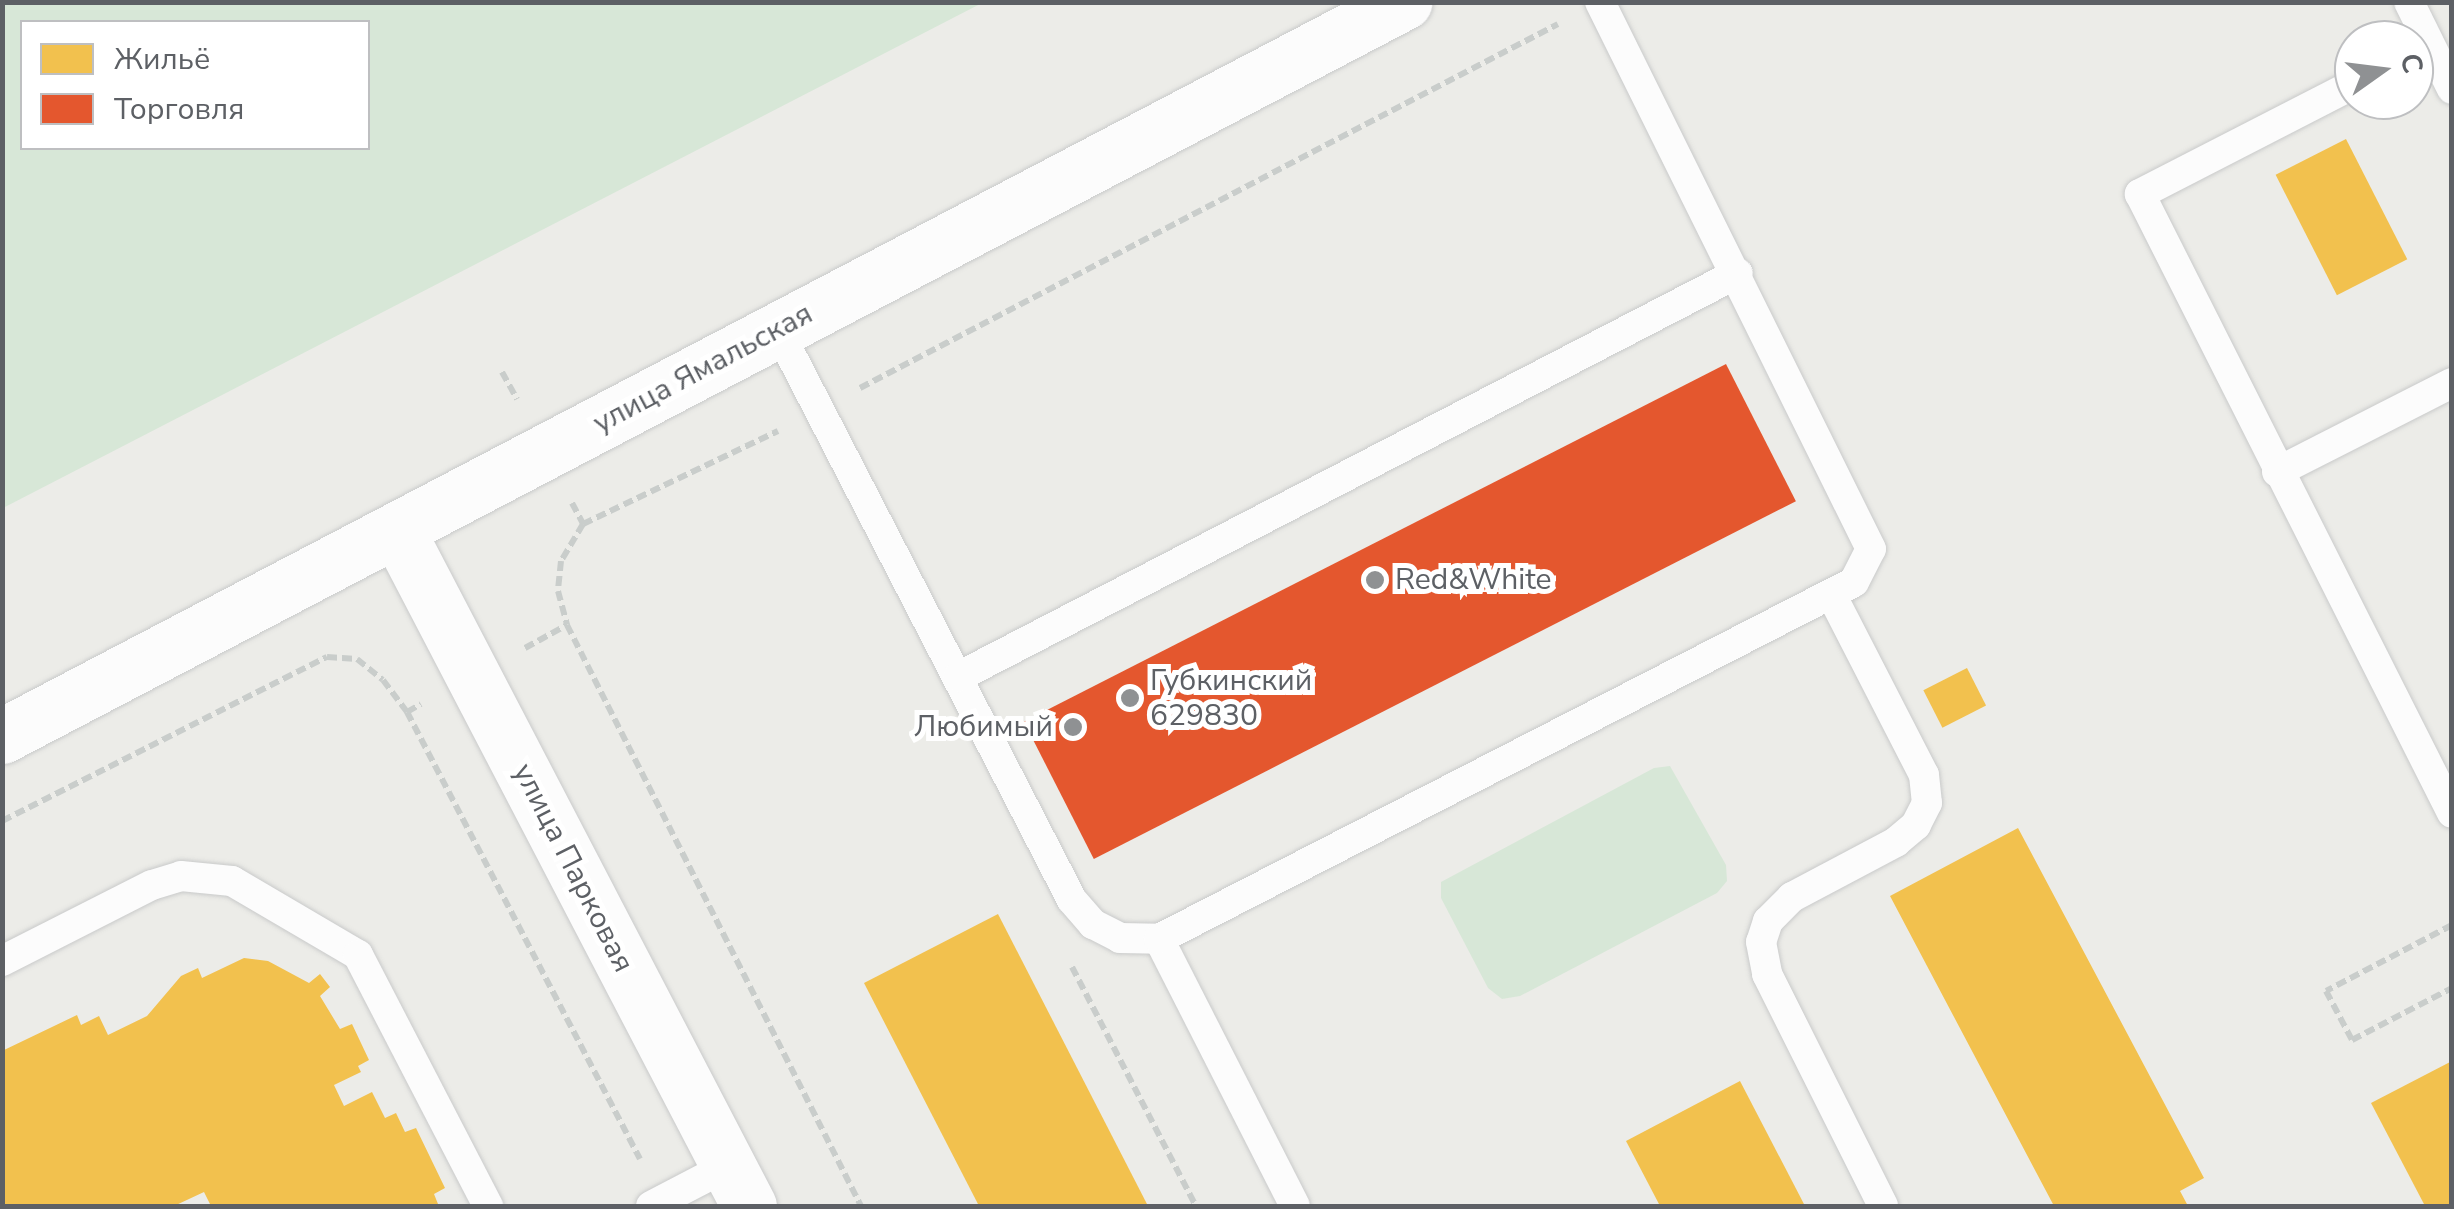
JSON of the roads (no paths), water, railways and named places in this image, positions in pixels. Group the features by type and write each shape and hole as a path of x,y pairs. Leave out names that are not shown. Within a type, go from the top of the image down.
{"street":[{"name":"улица Ямальская","path":"2,736 1404,2"},
{"name":"улица Парковая","path":"397,530 738,1186"}],"lane":[{"path":"778,330 1072,900 1093,924 1120,938 1159,939 1831,594 1866,570 1871,549 1738,273 1600,2"},
{"path":"2434,65 2452,90"},
{"path":"2334,94 2140,194 2452,813"},
{"path":"958,677 1738,273"},
{"path":"2277,472 2452,384"},
{"path":"1831,594 1924,775 1927,803 1916,825 1896,842 1792,897 1768,921 1760,942 1767,974 1883,1206"},
{"path":"2,961 152,884 181,876 232,881 358,955 488,1206"},
{"path":"1159,939 1295,1206"},
{"path":"656,1204 738,1186"}],"place":[{"name":"Red&White","path":"1375,580"},
{"name":"Губкинский 629830","path":"1130,698"},
{"name":"Любимый","path":"1073,727"}]}
